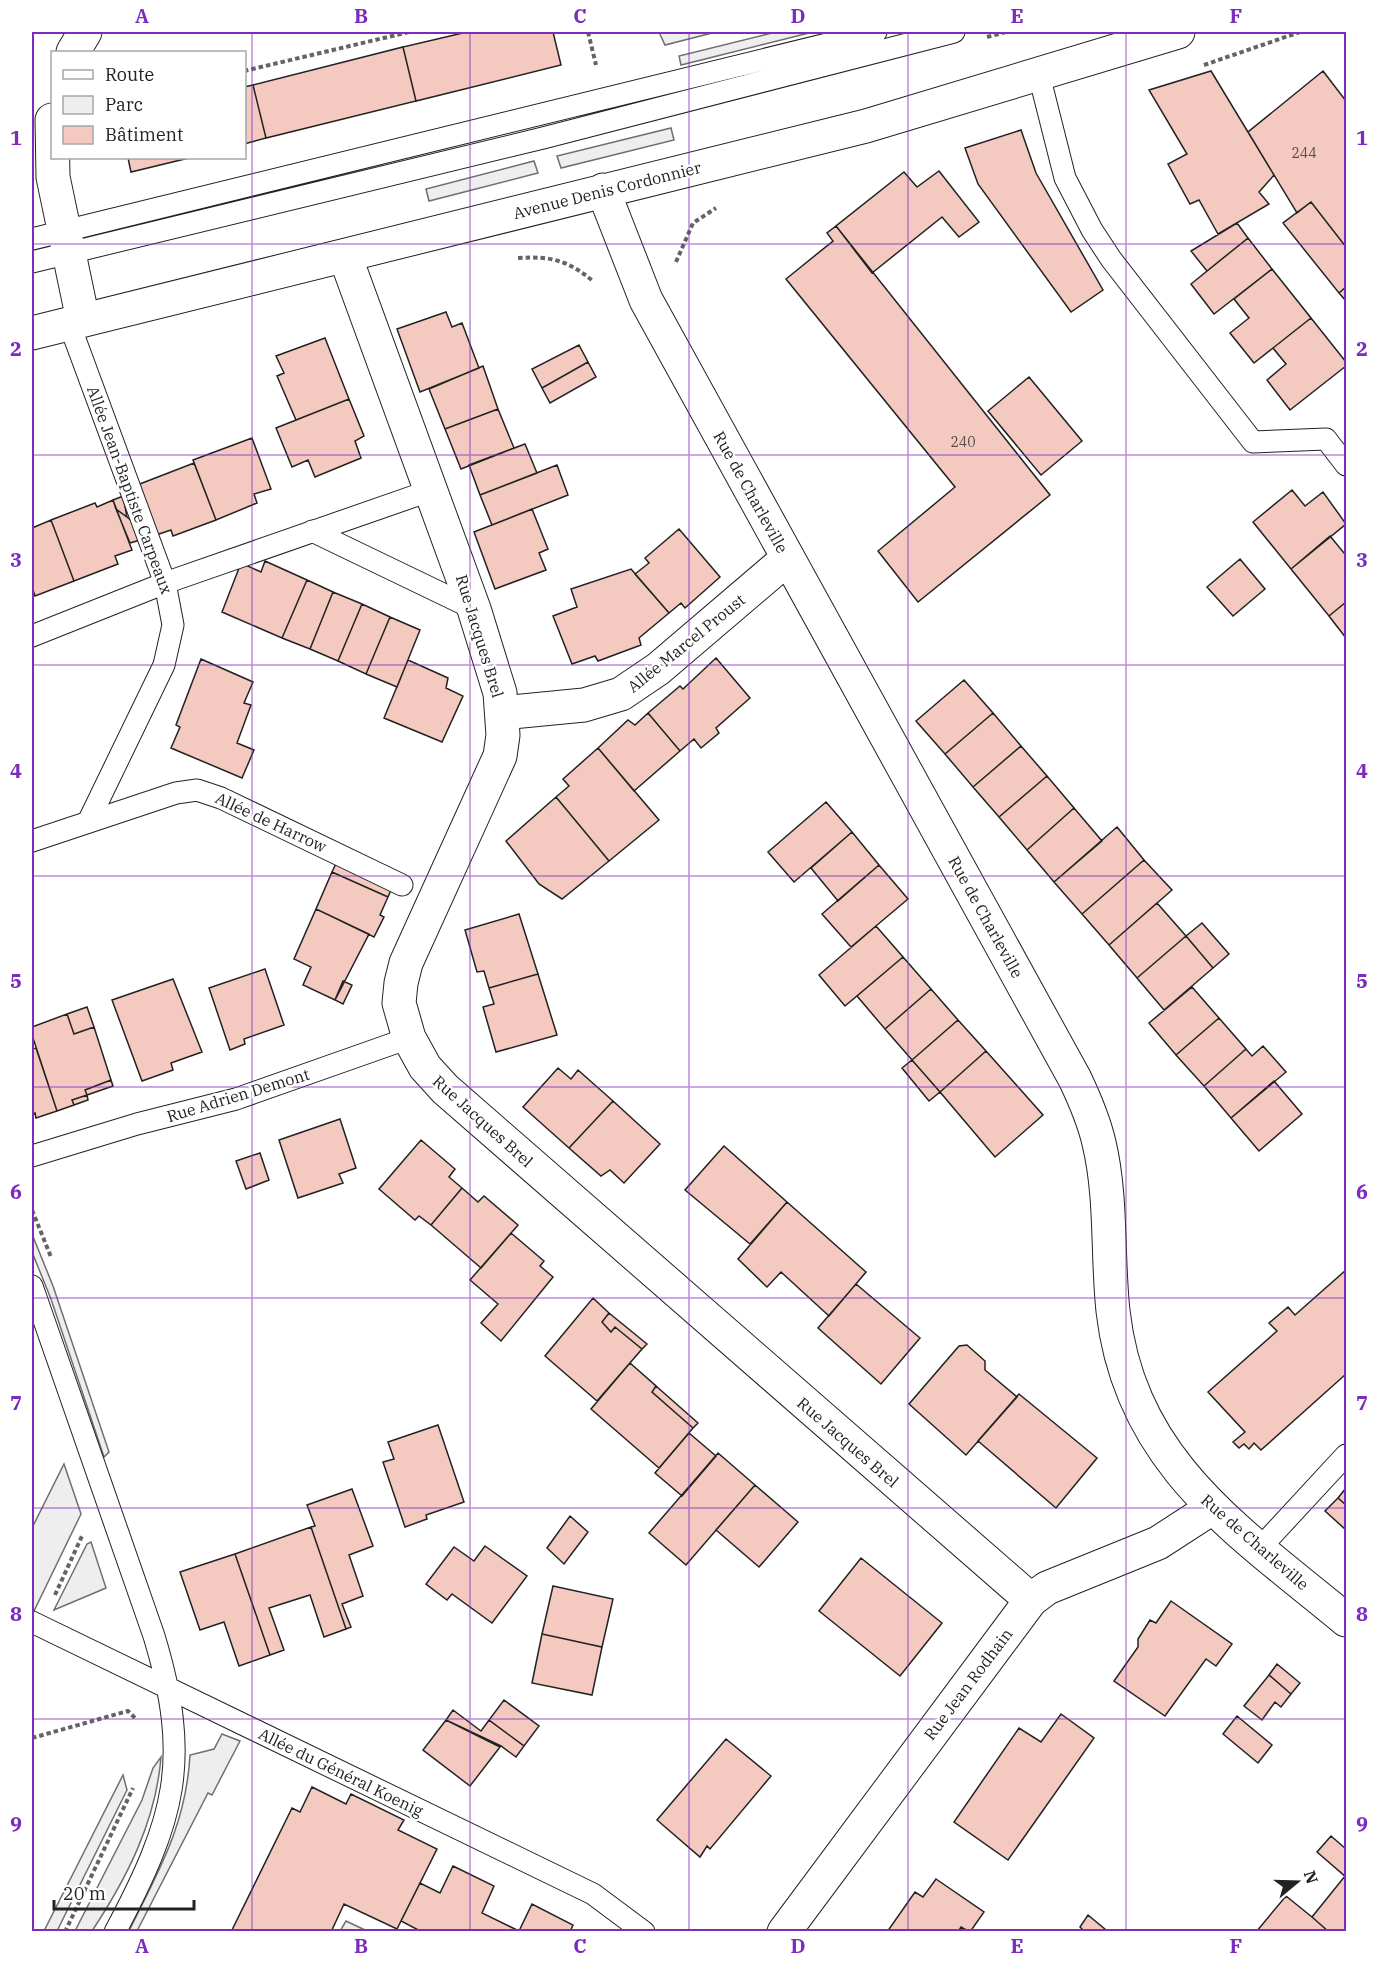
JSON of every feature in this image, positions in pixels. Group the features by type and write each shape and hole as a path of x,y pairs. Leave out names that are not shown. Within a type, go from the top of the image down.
{"street":[{"path":"74,51 85,32"},
{"name":"Avenue Denis Cordonnier","path":"32,333 866,126 1178,32"},
{"path":"53,159 53,177 76,322"},
{"name":"Rue de Charleville","path":"603,190 646,300 1075,1079 1089,1110 1104,1167 1113,1311 1125,1370 1137,1401 1156,1438 1191,1486 1212,1508 1347,1620"},
{"name":"Rue Jacques Brel","path":"345,256 474,609 500,693 502,713 500,756 406,963 399,1004 409,1038 425,1067 445,1089 1030,1600"},
{"name":"Allée Marcel Proust","path":"502,713 584,705 621,694 658,669 787,559"},
{"name":"Rue Jean Rodhain","path":"784,1932 1030,1600 1047,1588 1158,1543 1212,1508"}],"lane":[{"path":"32,262 65,242 876,32"},
{"path":"32,239 65,242 543,138 954,32"},
{"path":"1039,75 1065,178 1092,230 1111,259 1252,442 1326,439 1347,465"},
{"name":"Allée Jean-Baptiste Carpeaux","path":"76,322 165,583 173,626 164,665 88,822"},
{"path":"32,636 165,583 429,490"},
{"path":"312,531 474,609"},
{"name":"Allée de Harrow","path":"32,841 188,790 208,792 402,885"},
{"name":"Rue Adrien Demont","path":"32,1156 137,1124 236,1099 409,1038"},
{"path":"32,1286 154,1636 170,1691 176,1740 171,1800 161,1835 115,1930"},
{"path":"1260,1548 1347,1455"},
{"name":"Allée du Général Koenig","path":"36,1625 593,1894 644,1932"}],"path":[{"path":"246,71 409,32"},
{"path":"588,32 597,72"},
{"path":"515,258 544,256 575,266 596,284"},
{"path":"36,1625 81,1537 87,1532"},
{"path":"32,1738 128,1711 141,1726"},
{"path":"65,1932 135,1784"}],"green space":[{"path":"659,32 716,32 665,45"},
{"path":"776,32 813,32 681,65 679,56"},
{"path":"671,128 674,140 561,168 557,156"},
{"path":"534,161 538,173 429,201 426,189"},
{"path":"32,1234 53,1286 109,1452 104,1457 51,1299 32,1252"},
{"path":"64,1464 81,1514 34,1611 32,1610 32,1528"},
{"path":"91,1542 106,1588 54,1610 87,1544"},
{"path":"222,1734 240,1741 212,1795 208,1793 137,1931 129,1931 160,1867 177,1825 183,1803 190,1755 214,1749"},
{"path":"161,1757 153,1804 128,1870 92,1931 75,1931 142,1800 153,1768"},
{"path":"123,1775 127,1790 57,1931 44,1931"}],"shaded area":[{"path":"346,1921 367,1931 340,1931"}],"building":[{"path":"467,32 553,32 561,65 416,101 403,47"},
{"path":"403,47 416,101 266,138 253,85"},
{"path":"1211,71 1274,175 1259,192 1269,204 1218,234 1199,200 1190,204 1168,164 1187,154 1149,90"},
{"path":"1323,71 1346,101 1346,247 1311,202 1297,213 1248,132"},
{"path":"253,85 266,138 246,143 246,87"},
{"path":"1021,130 1036,173 1103,290 1071,312 978,184 965,148"},
{"path":"128,159 185,159 131,172"},
{"path":"939,171 979,222 959,237 942,217 872,273 836,226 904,172 917,187"},
{"path":"1311,202 1346,247 1346,287 1339,293 1283,223"},
{"path":"1237,223 1248,238 1207,271 1191,251"},
{"path":"836,226 1050,495 918,602 878,551 955,487 786,279 833,241 827,233"},
{"path":"1248,238 1272,269 1214,314 1191,284"},
{"path":"1272,269 1311,318 1254,363 1230,333 1249,318 1234,299"},
{"path":"1346,287 1346,301 1339,293"},
{"path":"446,312 452,327 462,323 479,368 420,392 397,329"},
{"path":"1311,318 1346,362 1346,366 1290,410 1267,380 1286,364 1273,348"},
{"path":"325,338 349,399 296,420 277,376 284,373 276,356"},
{"path":"579,345 588,362 542,388 532,369"},
{"path":"588,362 596,377 550,403 542,388"},
{"path":"483,366 498,409 445,429 429,389"},
{"path":"1029,377 1082,441 1041,475 988,411"},
{"path":"349,399 364,436 355,441 361,458 315,477 308,460 292,467 276,428"},
{"path":"498,409 514,448 461,469 445,429"},
{"path":"252,438 271,489 254,494 257,503 216,520 193,460"},
{"path":"525,444 537,473 480,495 469,465"},
{"path":"194,463 216,520 173,536 171,530 150,537 132,487"},
{"path":"557,465 568,495 492,525 480,495"},
{"path":"1292,490 1305,506 1323,492 1346,524 1291,569 1253,522"},
{"path":"123,496 127,517 116,509 113,500"},
{"path":"113,500 132,550 115,556 118,564 74,581 51,520 95,503 97,507"},
{"path":"116,509 127,517 150,537 130,543"},
{"path":"532,509 548,549 539,553 546,570 495,589 474,532"},
{"path":"51,520 74,581 35,596 32,587 32,528"},
{"path":"679,529 720,577 685,608 681,603 669,613 635,574 649,563 645,558"},
{"path":"1330,536 1344,553 1346,551 1346,602 1329,616 1291,569"},
{"path":"1240,559 1265,589 1233,616 1207,587"},
{"path":"265,561 307,580 282,638 222,612 241,563 261,572"},
{"path":"631,569 669,613 639,638 641,645 598,661 595,656 572,664 553,616 577,607 571,589"},
{"path":"307,580 333,592 310,649 282,638"},
{"path":"333,592 362,604 338,661 310,649"},
{"path":"1346,602 1346,638 1329,616"},
{"path":"362,604 390,617 366,674 338,661"},
{"path":"390,617 420,630 397,687 366,674"},
{"path":"716,658 750,698 716,728 719,733 701,748 694,739 680,751 648,713 680,686 683,689"},
{"path":"201,659 253,682 244,703 251,705 237,743 254,750 242,778 171,748 180,727 176,725"},
{"path":"408,660 448,678 446,688 463,696 442,742 384,718"},
{"path":"964,680 993,713 945,754 916,721"},
{"path":"648,713 680,751 634,791 598,748 628,720 635,725"},
{"path":"993,713 1021,746 973,787 945,754"},
{"path":"1021,746 1047,776 999,817 973,787"},
{"path":"598,748 659,820 609,861 556,797 569,786 563,779"},
{"path":"1047,776 1074,808 1027,850 999,817"},
{"path":"556,797 609,861 562,899 539,884 506,841"},
{"path":"826,802 852,832 794,882 768,852"},
{"path":"1074,808 1102,841 1054,882 1027,850"},
{"path":"1117,827 1144,860 1082,914 1054,882"},
{"path":"852,832 879,865 838,901 811,868"},
{"path":"338,859 393,885 388,897 332,872"},
{"path":"1144,860 1172,890 1109,945 1082,914"},
{"path":"879,865 908,899 851,947 822,914"},
{"path":"332,872 388,897 380,915 384,917 374,937 316,909"},
{"path":"1157,903 1186,936 1137,978 1109,945"},
{"path":"316,909 369,934 335,1000 303,985 311,967 294,959"},
{"path":"519,914 538,974 489,988 484,971 477,972 465,930"},
{"path":"1202,923 1229,954 1213,968 1186,936"},
{"path":"876,926 903,957 845,1006 819,975"},
{"path":"1186,936 1213,968 1164,1010 1137,978"},
{"path":"903,957 931,989 885,1029 857,996"},
{"path":"265,969 284,1025 244,1039 245,1044 230,1050 209,988"},
{"path":"538,974 557,1035 496,1052 483,1007 494,1004 489,988"},
{"path":"173,979 202,1052 171,1063 173,1070 142,1081 112,1000"},
{"path":"343,981 352,985 343,1004 335,1000"},
{"path":"1192,987 1219,1018 1176,1055 1149,1023"},
{"path":"931,989 958,1020 912,1060 885,1029"},
{"path":"87,1007 94,1027 74,1034 67,1014"},
{"path":"67,1014 74,1034 94,1027 111,1080 85,1090 87,1095 72,1100 74,1105 57,1111 32,1035 32,1027"},
{"path":"1219,1018 1246,1049 1204,1086 1176,1055"},
{"path":"958,1020 986,1051 940,1092 912,1060"},
{"path":"1263,1046 1286,1072 1231,1118 1204,1086 1246,1049 1252,1056"},
{"path":"36,1048 57,1111 36,1118 35,1113 32,1114 32,1049"},
{"path":"986,1051 1043,1115 995,1157 940,1092"},
{"path":"912,1060 940,1092 929,1101 902,1068"},
{"path":"558,1068 571,1079 578,1070 613,1101 569,1148 523,1107"},
{"path":"111,1080 113,1086 87,1095 85,1090"},
{"path":"1274,1081 1302,1114 1259,1151 1231,1118"},
{"path":"87,1095 88,1100 74,1105 72,1100"},
{"path":"613,1101 660,1144 624,1183 610,1170 601,1176 569,1148"},
{"path":"340,1119 356,1168 339,1174 343,1183 298,1198 279,1140"},
{"path":"421,1140 455,1169 449,1177 462,1188 431,1225 419,1216 415,1220 379,1189"},
{"path":"724,1146 787,1202 750,1244 685,1190"},
{"path":"260,1153 269,1180 246,1189 236,1161"},
{"path":"462,1188 478,1202 484,1196 518,1225 481,1268 431,1225"},
{"path":"787,1202 866,1272 829,1316 781,1272 767,1287 738,1259"},
{"path":"511,1233 544,1261 540,1266 553,1277 501,1341 481,1323 498,1304 470,1280"},
{"path":"1346,1270 1346,1374 1261,1450 1254,1443 1249,1449 1244,1444 1239,1448 1233,1442 1245,1432 1208,1392 1277,1331 1269,1323 1288,1307 1295,1315"},
{"path":"856,1284 920,1338 881,1384 818,1328"},
{"path":"593,1298 609,1313 602,1322 611,1332 615,1327 642,1349 597,1401 545,1356"},
{"path":"609,1313 647,1344 642,1349 615,1327 611,1332 602,1322"},
{"path":"967,1345 985,1361 985,1370 1017,1397 966,1455 909,1404 959,1346"},
{"path":"630,1363 656,1386 652,1392 693,1428 659,1468 591,1409"},
{"path":"656,1386 698,1423 693,1428 652,1392"},
{"path":"1019,1394 1097,1458 1056,1508 978,1441"},
{"path":"438,1425 464,1502 426,1515 427,1519 405,1527 383,1462 394,1459 388,1442"},
{"path":"689,1433 716,1456 682,1496 655,1473"},
{"path":"718,1453 755,1485 686,1565 649,1533"},
{"path":"755,1485 798,1522 759,1567 716,1530"},
{"path":"1346,1488 1346,1505 1338,1498"},
{"path":"352,1489 373,1546 349,1555 363,1596 342,1604 351,1627 346,1629 311,1527 315,1526 307,1505"},
{"path":"1338,1498 1346,1505 1346,1530 1325,1511"},
{"path":"570,1516 588,1532 564,1564 547,1548"},
{"path":"311,1527 346,1629 324,1637 310,1595 269,1608 284,1650 270,1655 235,1554"},
{"path":"485,1546 527,1576 492,1623 452,1594 447,1600 426,1584 454,1547 474,1561"},
{"path":"235,1554 270,1655 239,1666 224,1622 200,1630 180,1572"},
{"path":"861,1558 942,1623 900,1676 819,1611"},
{"path":"553,1586 613,1599 602,1647 542,1634"},
{"path":"1171,1601 1232,1644 1216,1666 1206,1659 1165,1716 1114,1681 1138,1647 1138,1639 1150,1620 1156,1623"},
{"path":"542,1634 602,1647 592,1695 532,1683"},
{"path":"1277,1664 1300,1683 1291,1694 1269,1675"},
{"path":"1269,1675 1291,1694 1281,1707 1275,1702 1262,1720 1244,1706"},
{"path":"504,1700 539,1726 524,1746 489,1720"},
{"path":"453,1710 481,1731 489,1720 524,1746 516,1757 501,1746 446,1720"},
{"path":"1061,1714 1094,1738 1008,1860 954,1822 1019,1728 1041,1742"},
{"path":"1237,1716 1272,1745 1258,1763 1223,1734"},
{"path":"446,1720 500,1747 470,1786 423,1750"},
{"path":"726,1739 771,1776 710,1849 707,1846 700,1857 657,1820"},
{"path":"312,1787 346,1804 351,1794 404,1820 398,1830 437,1849 397,1929 344,1904 331,1932 231,1932 292,1808 300,1812"},
{"path":"1331,1836 1346,1849 1346,1877 1317,1852"},
{"path":"453,1866 494,1886 482,1913 519,1931 532,1904 573,1925 570,1932 422,1932 401,1921 420,1883 440,1893"},
{"path":"1345,1876 1346,1932 1329,1932 1312,1917"},
{"path":"936,1879 984,1912 970,1932 961,1927 958,1932 887,1932 915,1892 923,1897"},
{"path":"1286,1896 1312,1917 1329,1932 1256,1932"},
{"path":"1088,1915 1106,1930 1105,1932 1085,1932 1080,1927"}]}
